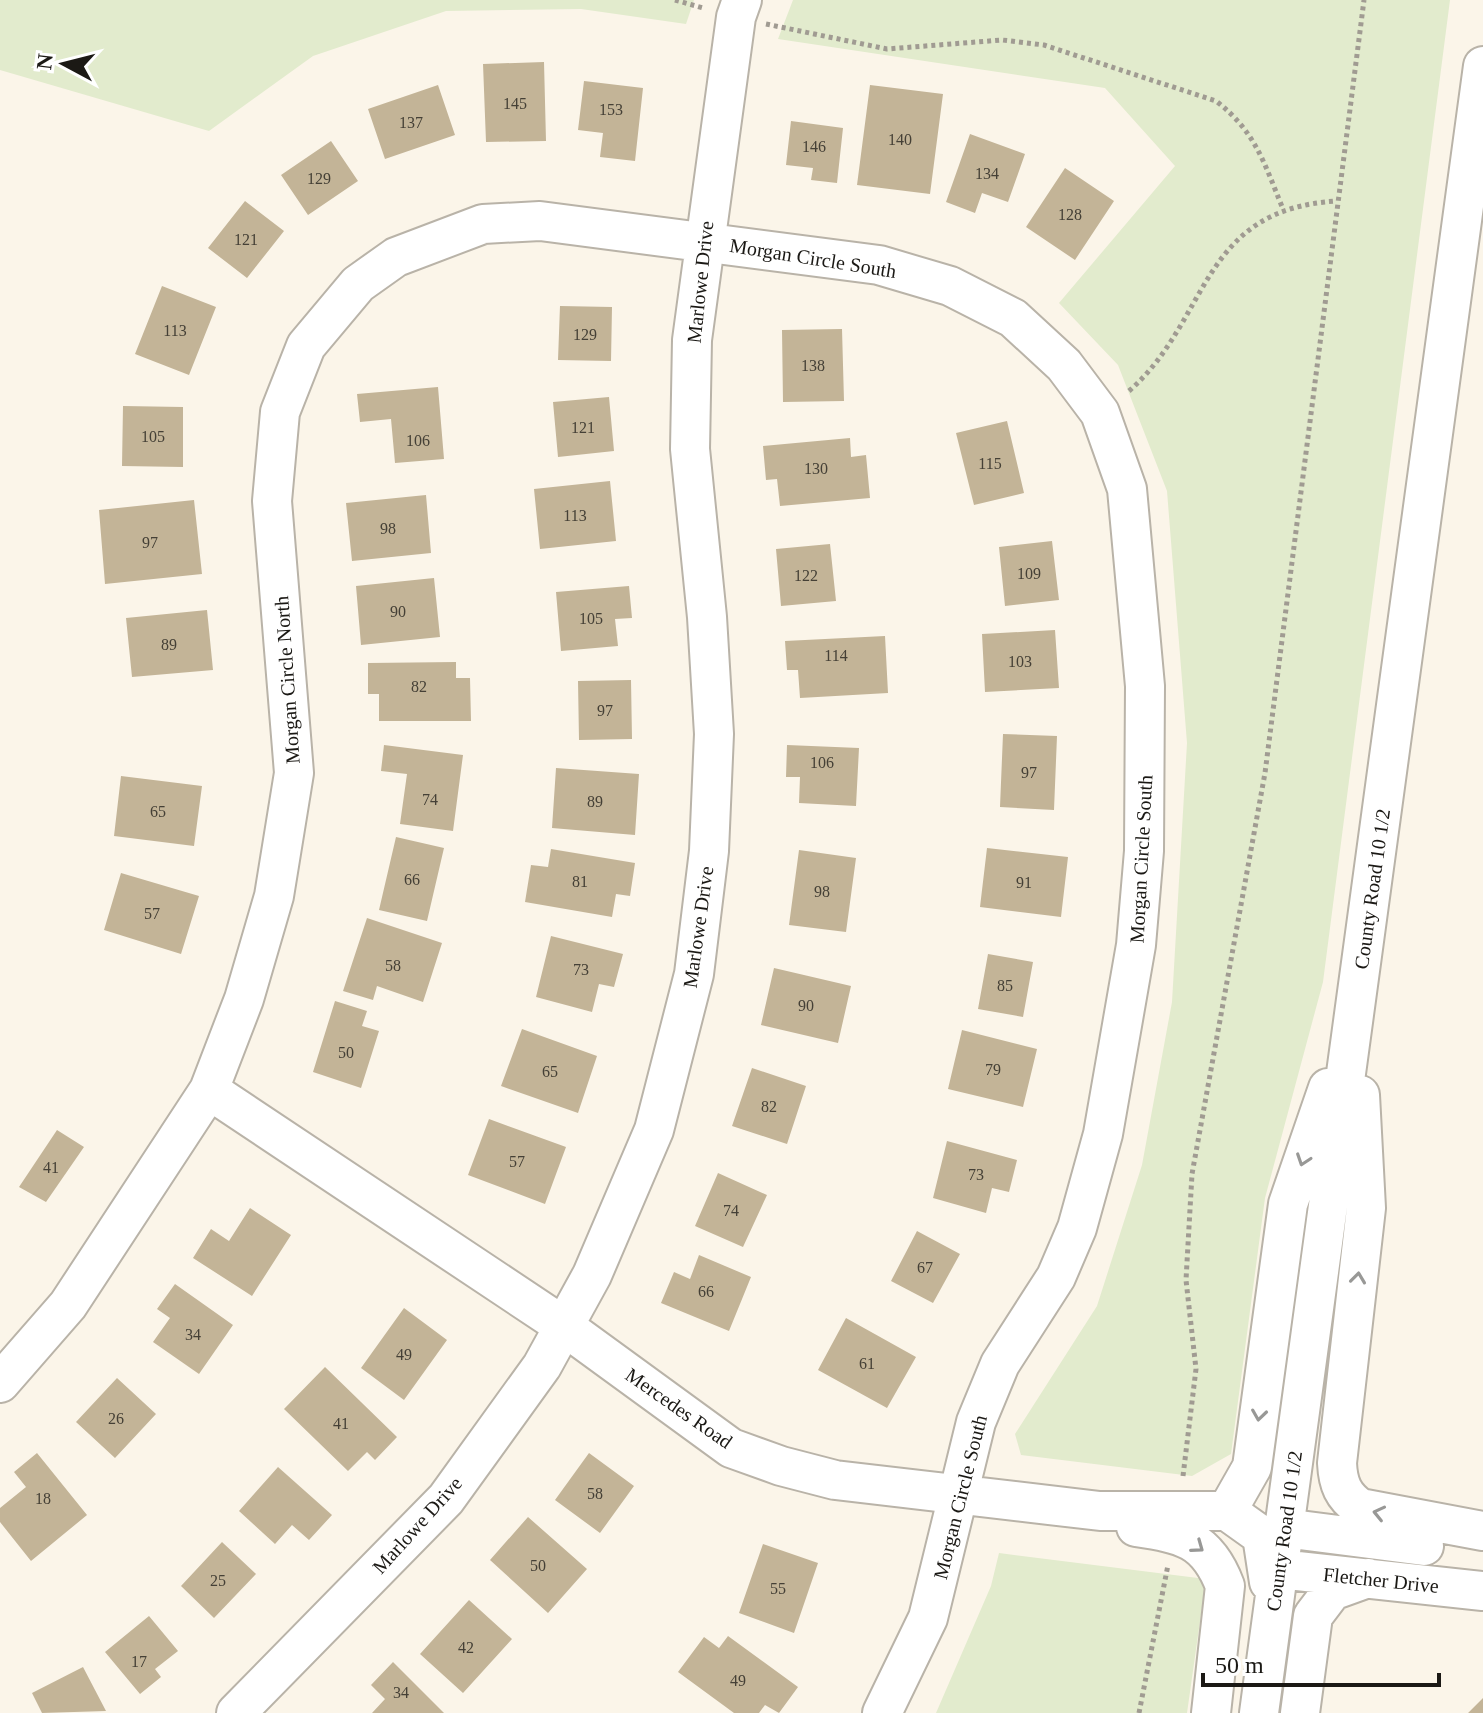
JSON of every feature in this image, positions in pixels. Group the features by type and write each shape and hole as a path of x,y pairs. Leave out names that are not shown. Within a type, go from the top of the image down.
{"street":[{"name":"Marlowe Drive","path":"236,1713 446,1499 542,1366 592,1275 654,1130 694,974 709,851 714,734 707,617 690,449 692,340 703,242 738,12"},
{"name":"County Road 10 1/2","path":"1259,1713 1483,66"},
{"name":"Morgan Circle North","path":"0,1383 68,1305 209,1090 244,999 274,896 294,773 272,501 280,412 306,346 358,284 396,257 483,224 540,221 703,242"},
{"name":"Morgan Circle South","path":"703,242 879,265 950,286 1013,318 1064,365 1100,413 1127,489 1145,686 1146,768 1136,945 1103,1134 1077,1228 1056,1277 1000,1364 976,1422 928,1618 882,1713"},
{"path":"1273,1610 1262,1536 1227,1511 1252,1467 1288,1204 1356,1006"},
{"path":"1356,1006 1366,1208 1337,1463 1338,1482 1347,1499 1360,1508 1483,1531"},
{"name":"Mercedes Road","path":"209,1090 565,1327 731,1448 781,1466 835,1480 1100,1511 1227,1511"},
{"path":"1100,1511 1134,1527 1187,1539 1205,1548 1218,1566 1225,1586 1211,1713"},
{"name":"Fletcher Drive","path":"1284,1528 1454,1550 1483,1550"},
{"name":"Fletcher Drive","path":"1279,1569 1483,1591"},
{"path":"1300,1713 1313,1616 1332,1591 1368,1578"}],"path":[{"path":"675,0 738,12 887,49 1002,40 1044,45 1216,101 1238,119 1256,142 1283,209"},
{"path":"1181,1490 1196,1369 1186,1280 1192,1174 1265,773 1364,0"},
{"path":"1129,391 1154,363 1235,240 1283,209 1337,201"},
{"path":"1139,1713 1170,1552"}],"green space":[{"path":"0,0 694,0 686,24 581,9 446,11 313,56 209,131 0,70"},
{"path":"793,0 1450,0 1323,982 1265,1198 1231,1454 1192,1476 1021,1455 1015,1434 1097,1306 1142,1165 1172,1002 1187,743 1167,491 1118,365 1059,303 1175,166 1105,88 778,39"},
{"path":"999,1553 1206,1579 1187,1713 936,1713 991,1586"}],"building":[{"path":"544,62 546,141 486,142 483,64"},
{"path":"584,81 643,88 635,161 600,157 603,133 578,130"},
{"path":"438,85 455,135 385,159 368,109"},
{"path":"870,85 943,94 930,194 857,185"},
{"path":"791,121 843,128 837,183 811,180 813,168 786,165"},
{"path":"970,134 1025,154 1008,202 982,193 975,213 946,202"},
{"path":"331,141 358,181 308,215 281,175"},
{"path":"1065,168 1114,201 1075,260 1026,227"},
{"path":"245,201 284,231 247,278 208,248"},
{"path":"162,286 216,307 189,375 135,354"},
{"path":"560,306 612,307 611,361 558,360"},
{"path":"842,329 844,401 783,402 782,330"},
{"path":"438,387 444,459 395,463 391,419 360,422 357,394"},
{"path":"609,397 614,451 558,457 553,402"},
{"path":"123,406 183,407 183,467 122,466"},
{"path":"1007,421 1024,493 974,505 956,433"},
{"path":"850,438 851,457 866,455 870,498 780,506 777,479 766,480 763,446"},
{"path":"610,481 616,541 540,549 534,489"},
{"path":"426,495 431,553 352,561 346,503"},
{"path":"194,500 202,574 105,584 99,510"},
{"path":"1052,541 1059,600 1005,606 999,547"},
{"path":"830,544 836,601 781,606 776,549"},
{"path":"434,578 440,637 361,645 356,586"},
{"path":"629,586 632,618 615,619 618,646 561,651 556,592"},
{"path":"207,610 213,670 132,677 126,618"},
{"path":"1055,630 1059,688 985,692 982,634"},
{"path":"885,636 888,693 800,698 798,670 787,670 785,641"},
{"path":"456,662 456,678 470,678 471,721 379,721 379,694 368,694 368,663"},
{"path":"631,680 632,739 579,740 578,681"},
{"path":"1003,734 1057,736 1054,810 1000,807"},
{"path":"384,745 463,755 453,831 400,824 407,774 381,771"},
{"path":"787,745 859,748 856,806 799,803 800,777 786,777"},
{"path":"556,768 639,774 635,835 552,828"},
{"path":"121,776 202,786 194,846 114,836"},
{"path":"396,837 444,848 427,921 379,910"},
{"path":"987,848 1068,857 1061,917 980,907"},
{"path":"551,849 635,863 630,896 616,894 612,917 525,902 531,865 548,867"},
{"path":"799,850 856,858 846,932 789,925"},
{"path":"121,873 199,896 181,954 104,930"},
{"path":"367,918 442,943 423,1002 377,986 373,1000 343,991"},
{"path":"551,936 623,954 614,987 599,984 592,1012 536,997"},
{"path":"988,954 1033,962 1023,1017 978,1009"},
{"path":"774,968 851,986 838,1043 761,1025"},
{"path":"335,1001 367,1011 362,1026 379,1031 361,1088 313,1072"},
{"path":"522,1029 597,1056 578,1113 501,1086"},
{"path":"962,1030 1037,1049 1023,1107 948,1089"},
{"path":"752,1068 806,1086 787,1144 732,1126"},
{"path":"489,1119 566,1147 545,1204 468,1175"},
{"path":"57,1130 84,1147 46,1202 19,1187"},
{"path":"947,1141 1017,1160 1009,1192 992,1188 986,1213 933,1198"},
{"path":"718,1173 767,1195 743,1247 695,1226"},
{"path":"250,1208 291,1235 252,1296 193,1258 211,1229 229,1241"},
{"path":"917,1231 960,1254 933,1303 891,1281"},
{"path":"699,1255 751,1277 729,1331 661,1303 674,1272 690,1279"},
{"path":"175,1284 233,1325 199,1374 153,1342 170,1318 157,1309"},
{"path":"404,1308 447,1340 404,1400 361,1368"},
{"path":"846,1318 916,1357 887,1408 818,1370"},
{"path":"325,1367 397,1437 375,1460 367,1452 348,1471 284,1409"},
{"path":"117,1378 156,1414 115,1458 76,1422"},
{"path":"37,1453 87,1515 31,1561 0,1522 0,1508 26,1487 14,1472"},
{"path":"589,1453 634,1486 600,1533 555,1500"},
{"path":"278,1467 332,1515 309,1540 292,1525 275,1544 239,1511"},
{"path":"528,1517 587,1569 548,1613 490,1560"},
{"path":"222,1542 256,1574 214,1618 181,1586"},
{"path":"763,1544 818,1563 794,1633 739,1613"},
{"path":"469,1600 512,1639 463,1693 420,1654"},
{"path":"149,1616 178,1651 155,1669 161,1677 140,1694 105,1652"},
{"path":"728,1636 798,1687 779,1713 765,1705 759,1713 734,1713 678,1672 704,1637 719,1648"},
{"path":"393,1662 444,1713 372,1713 385,1699 371,1685"},
{"path":"83,1667 106,1711 42,1713 32,1693"},
{"path":"1483,1698 1483,1713 1468,1713"}]}
